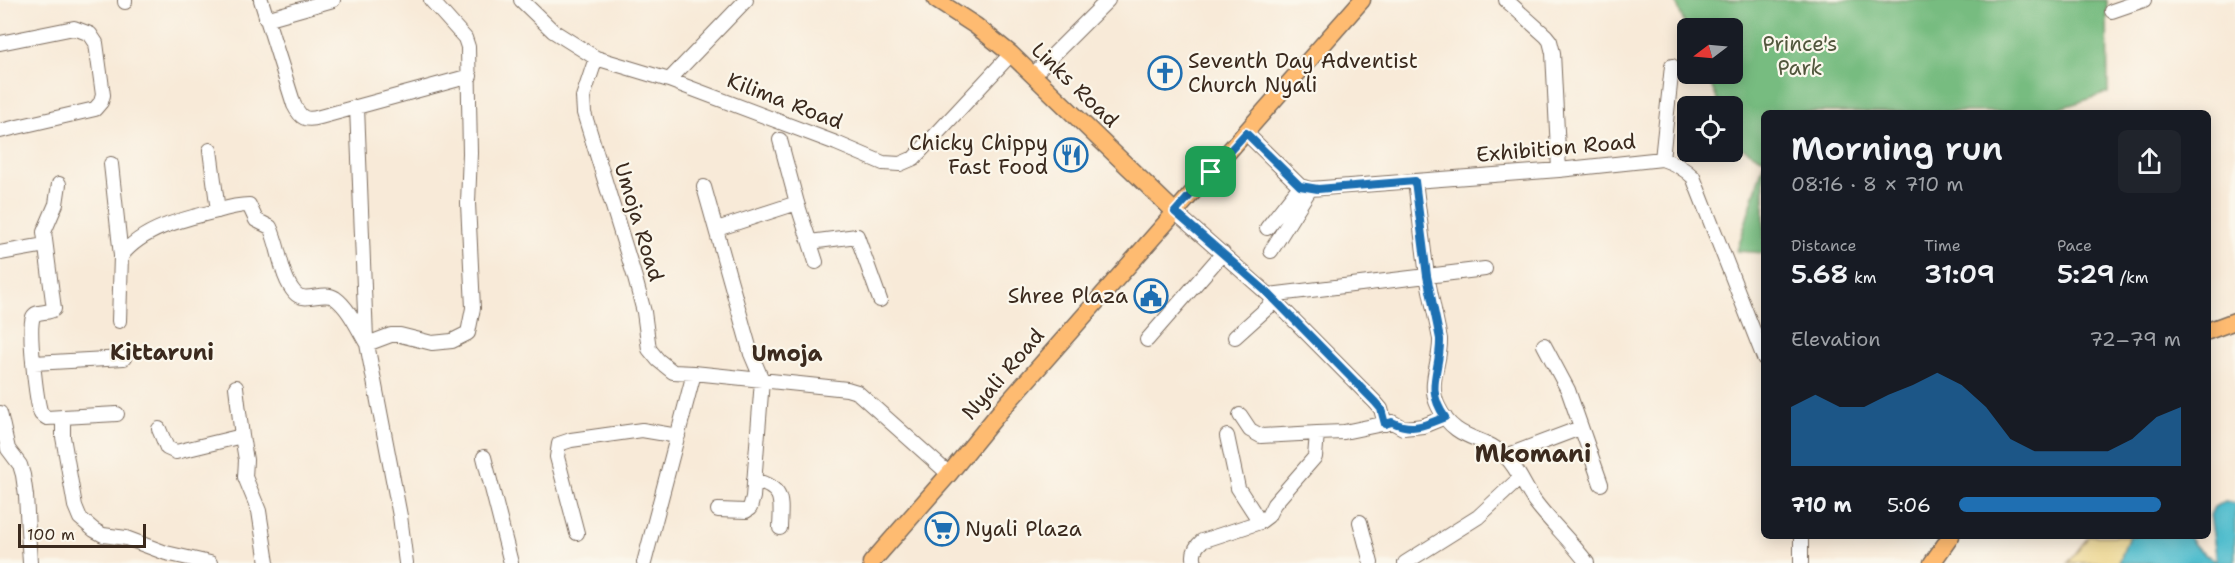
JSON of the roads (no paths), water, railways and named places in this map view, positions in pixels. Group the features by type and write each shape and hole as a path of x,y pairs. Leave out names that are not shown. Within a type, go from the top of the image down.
{"main road":[{"name":"Links Road","path":"936,0 976,26 1011,54 1175,212"},
{"name":"Nyali Road","path":"878,561 1002,409 1362,0"},
{"path":"2211,330 2235,321"},
{"path":"1932,563 1949,539"}],"street":[{"path":"261,0 299,115 304,119 310,120 470,76"},
{"path":"266,19 333,0"},
{"path":"367,344 392,335 432,343 452,341 461,338 470,328 473,308 468,203 470,76 468,47 465,38 431,0"},
{"name":"Kilima Road","path":"521,0 553,31 596,58 669,80 883,163 900,164 914,158 1011,54"},
{"path":"669,80 746,0"},
{"path":"1033,75 1108,0"},
{"path":"1506,0 1550,41 1553,53 1559,170"},
{"path":"2112,11 2144,0"},
{"path":"0,43 74,28 90,34 96,43 103,95 95,109 0,131"},
{"name":"Umoja Road","path":"596,58 583,97 584,113 635,278 644,312 649,349 658,360 673,372 846,389 856,392 949,474"},
{"path":"1662,159 1672,66"},
{"path":"357,107 367,344 400,516 406,563"},
{"path":"1246,133 1305,187"},
{"path":"780,140 816,262"},
{"path":"210,150 218,211"},
{"name":"Exhibition Road","path":"1305,187 1559,170 1662,159 1684,168 1694,177 1761,350"},
{"path":"111,164 121,256 119,321"},
{"path":"1415,181 1427,276 1440,339 1433,380 1437,406 1458,433 1488,445 1506,456 1535,501 1560,528 1587,563"},
{"path":"59,184 54,209 44,232 54,309 33,317 35,391 41,414 47,418 117,414"},
{"path":"704,187 751,354 762,380 750,508 746,511 718,510"},
{"path":"1267,228 1305,187"},
{"path":"1272,251 1305,187"},
{"path":"717,229 797,203"},
{"path":"121,256 131,245 179,220 245,205 251,206 256,220 270,227 293,291 303,297 336,298 353,319 367,344"},
{"path":"1175,212 1272,298 1375,402 1381,409 1385,424"},
{"path":"810,242 857,236 880,300"},
{"path":"0,254 45,245"},
{"path":"1148,340 1223,253"},
{"path":"1235,337 1272,298 1485,269"},
{"path":"1544,345 1568,390 1601,484"},
{"path":"34,363 124,358"},
{"path":"644,563 694,374"},
{"path":"236,387 247,484 259,511 267,563"},
{"path":"0,413 8,450 20,465 22,475 26,496 30,563"},
{"path":"1240,415 1250,430 1261,436 1344,432 1392,422 1403,428 1414,428 1445,417"},
{"path":"63,417 63,437 75,506 80,518 103,535 126,538 165,558 210,563"},
{"path":"1506,456 1580,428"},
{"path":"159,429 167,448 176,452 242,436"},
{"path":"577,533 557,458 559,444 571,440 642,430 678,436"},
{"path":"1195,563 1193,557 1195,547 1202,541 1260,522 1268,516 1274,504 1315,457 1317,433"},
{"path":"1227,436 1238,488 1260,522"},
{"path":"484,457 511,563"},
{"path":"1405,563 1478,517 1520,478"},
{"path":"754,480 768,484 778,493 781,500 780,528"},
{"path":"1360,522 1371,563"},
{"path":"1801,539 1801,563"}],"water":[{"path":"2225,501 2235,503 2235,563 2119,563 2128,539 2190,539 2200,551 2217,560 2211,521 2214,507"}],"place":[{"name":"Seventh Day Adventist Church Nyali","path":"1165,73"},
{"name":"Chicky Chippy Fast Food","path":"1071,155"},
{"name":"Shree Plaza","path":"1151,296"},
{"name":"Nyali Plaza","path":"942,529"}],"district":[{"name":"Kittaruni","path":"162,352"},
{"name":"Umoja","path":"787,353"},
{"name":"Mkomani","path":"1533,454"}],"park label":[{"name":"Prince's Park","path":"1800,56"}]}
